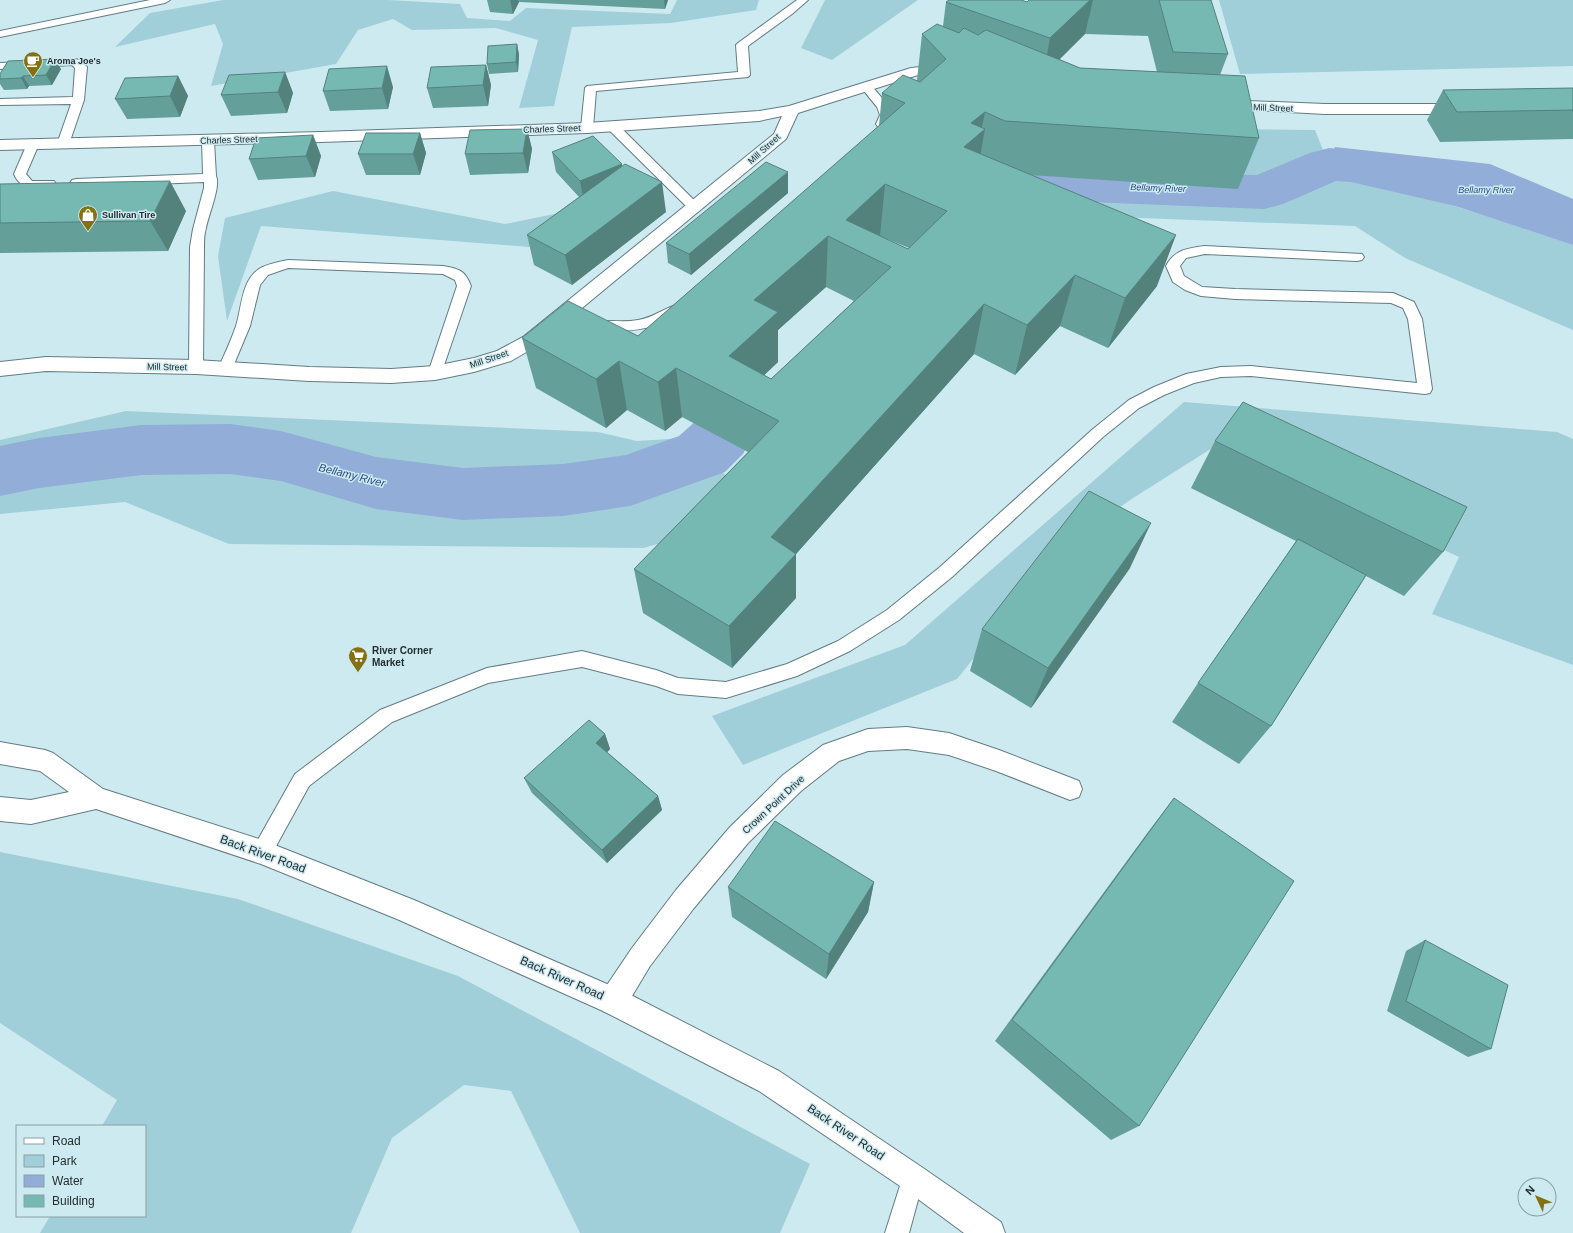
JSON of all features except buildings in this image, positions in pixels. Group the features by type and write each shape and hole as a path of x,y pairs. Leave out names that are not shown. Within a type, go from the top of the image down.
{"street":[{"path":"792,110 916,71 949,68 965,71"},
{"name":"Mill Street","path":"1206,104 1325,109 1481,109"},
{"name":"Charles Street","path":"0,145 208,141 587,128 759,116 792,110"},
{"name":"Mill Street","path":"0,368 46,364 196,367 309,374 391,376 434,373 474,366 504,356 562,322 781,136 792,110"},
{"name":"Crown Point Drive","path":"613,1001 641,957 685,899 739,835 792,783 831,753 868,740 907,738 948,744 999,761 1070,789"},
{"name":"Back River Road","path":"0,753 45,761 96,798 262,852 404,909 613,1001 769,1080 913,1178 990,1233"},
{"path":"0,809 31,812 96,798"}],"lane":[{"path":"0,34 165,0"},
{"path":"587,128 591,88 744,75 742,46 750,38 792,11 802,0"},
{"path":"0,66 75,62 80,64 78,100 63,144"},
{"path":"866,86 883,106 886,115 883,123 874,132"},
{"path":"0,102 78,100"},
{"path":"612,126 695,208"},
{"path":"196,367 196,247 199,229 210,188 211,178 208,141"},
{"path":"33,144 20,174 22,180 30,185 211,178"},
{"path":"262,852 302,780 386,716 487,676 582,659 656,678 678,686 726,690 791,671 844,646 893,615 946,572 1098,433 1128,409 1158,391 1184,380 1221,372 1251,371 1425,389 1415,319 1409,305 1393,298 1235,294 1201,291 1190,287 1178,278 1173,266 1175,259 1186,253 1205,250 1357,257"},
{"path":"225,369 243,325 253,283 261,273 273,267 288,264 442,270 452,272 461,277 464,286 434,373"},
{"path":"583,324 612,327 642,325 663,318 684,305"},
{"path":"897,1233 913,1178"}],"green space":[{"path":"223,0 388,0 460,4 467,18 510,21 526,8 670,14 677,0 759,0 756,10 671,23 572,27 554,106 519,108 538,40 496,28 412,30 393,19 358,30 336,64 211,86 223,44 215,24 115,47 150,13"},
{"path":"825,0 918,0 832,60 801,48"},
{"path":"1219,0 1573,0 1573,66 1240,74"},
{"path":"1234,129 1315,130 1329,165 1573,245 1573,330 1405,258 1355,226 1113,217 1084,184 1249,194"},
{"path":"333,191 505,224 598,205 529,247 261,226 227,321 218,256 225,218"},
{"path":"1184,402 1557,432 1573,439 1573,665 1432,614 1459,557 1217,445 1130,500 1061,550 957,679 743,765 712,716 905,645"},
{"path":"126,411 598,432 637,441 684,438 740,488 717,528 643,548 229,544 125,502 0,514 0,440"},
{"path":"0,852 238,899 458,976 810,1164 780,1233 580,1233 511,1091 464,1085 392,1138 351,1233 40,1233 49,1217 146,1217 146,1125 103,1125 117,1100 0,1023"}],"water":[{"name":"Bellamy River","path":"1335,147 1490,164 1573,199 1573,245 1329,164"}],"waterway":[{"name":"Bellamy River","path":"975,207 1016,188 1038,184 1264,192 1329,164 1351,166 1507,201 1573,219"},
{"name":"Bellamy River","path":"0,471 39,463 141,450 230,449 281,456 376,483 463,494 563,490 630,480 702,454 720,437"}],"place":[{"name":"Aroma Joe's","path":"33,78"},
{"name":"Sullivan Tire","path":"88,232"},
{"name":"River Corner Market","path":"358,673"}]}
